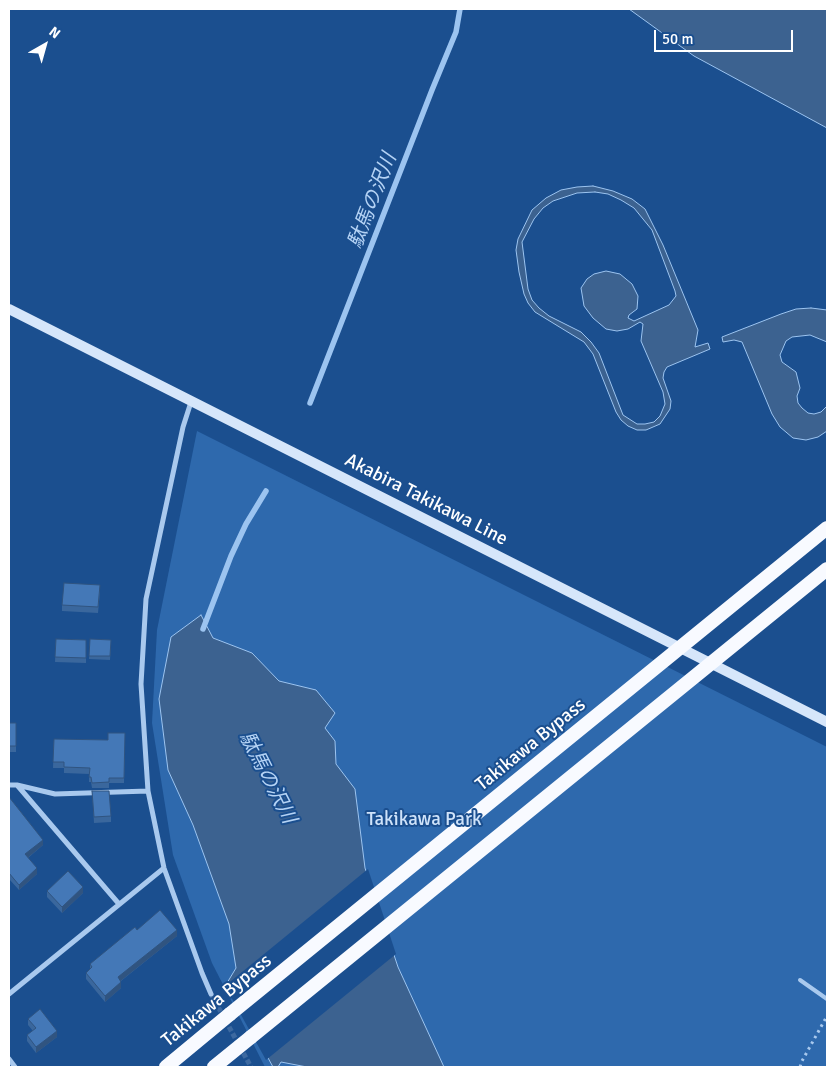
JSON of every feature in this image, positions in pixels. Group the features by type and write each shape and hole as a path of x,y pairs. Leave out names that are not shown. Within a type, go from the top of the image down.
{"highway":[{"name":"Takikawa Bypass","path":"166,1067 827,528"},
{"path":"214,1067 827,569"}],"main road":[{"name":"Akabira Takikawa Line","path":"9,309 827,722"}],"street":[{"path":"191,402 183,427 146,599 142,684 148,791 164,868 211,994"},
{"path":"9,785 17,785 55,794 148,791"},
{"path":"17,785 119,904"},
{"path":"9,994 164,868"},
{"path":"9,1059 15,1067"}],"lane":[{"path":"800,980 827,999"}],"path":[{"path":"800,1067 827,1016"}],"green space":[{"name":"Takikawa Park","path":"197,431 827,747 827,1067 265,1067 212,963 173,855 152,723 157,630"}],"water":[{"path":"629,9 827,9 827,128 694,56"},
{"path":"593,186 613,191 632,199 645,209 663,245 698,330 695,347 708,343 710,349 667,367 663,378 671,401 670,409 660,424 646,430 637,430 621,420 593,354 584,342 535,312 524,294 516,250 518,239 532,210 546,198 561,190","holes":["595,192 608,194 634,208 652,230 676,296 669,305 634,321 628,318 637,309 638,296 632,284 620,274 606,271 594,274 587,279 581,288 584,306 593,318 606,329 617,331 628,329 640,322 643,324 641,341 663,392 665,404 660,416 654,422 645,424 637,424 623,415 599,353 591,342 581,332 549,316 539,308 532,300 528,289 522,242 534,219 543,208 553,201 577,193"]},
{"path":"796,309 827,310 827,342 810,335 792,337 786,341 780,355 782,362 796,372 800,388 797,396 798,403 802,408 808,413 814,414 821,412 827,406 827,431 818,437 806,440 793,438 780,427 772,414 742,342 734,340 723,342 722,337"},
{"path":"201,615 213,638 252,653 279,681 316,690 335,713 325,728 335,741 336,764 355,789 365,868 398,967 444,1067 307,1067 281,1062 278,1067 273,1067 227,983 236,968 229,924 193,825 168,770 159,699 171,637"}],"pier":[{"path":"368,869 396,954 266,1060 225,986"}],"building":[{"path":"64,583 100,585 98,607 62,605"},
{"path":"56,639 86,640 86,658 55,657"},
{"path":"90,639 111,640 110,656 89,656"},
{"path":"9,723 16,723 16,746 9,746"},
{"path":"108,733 125,733 124,778 109,778 109,782 92,783 91,777 89,777 90,768 64,767 64,762 53,762 54,739 108,740"},
{"path":"92,791 109,791 111,816 94,817"},
{"path":"9,797 43,840 25,854 37,868 19,885 9,873"},
{"path":"68,871 83,887 62,907 47,891"},
{"path":"160,910 177,930 118,977 121,982 105,996 86,973 92,967 90,964 135,927 137,930"},
{"path":"40,1009 57,1031 36,1047 27,1035 36,1028 28,1019"}],"waterway":[{"name":"駄馬の沢川","path":"310,403 456,32 460,9"},
{"name":"駄馬の沢川","path":"203,629 231,556 246,524 266,491"}],"tunnel":[{"path":"211,994 251,1067"}]}
